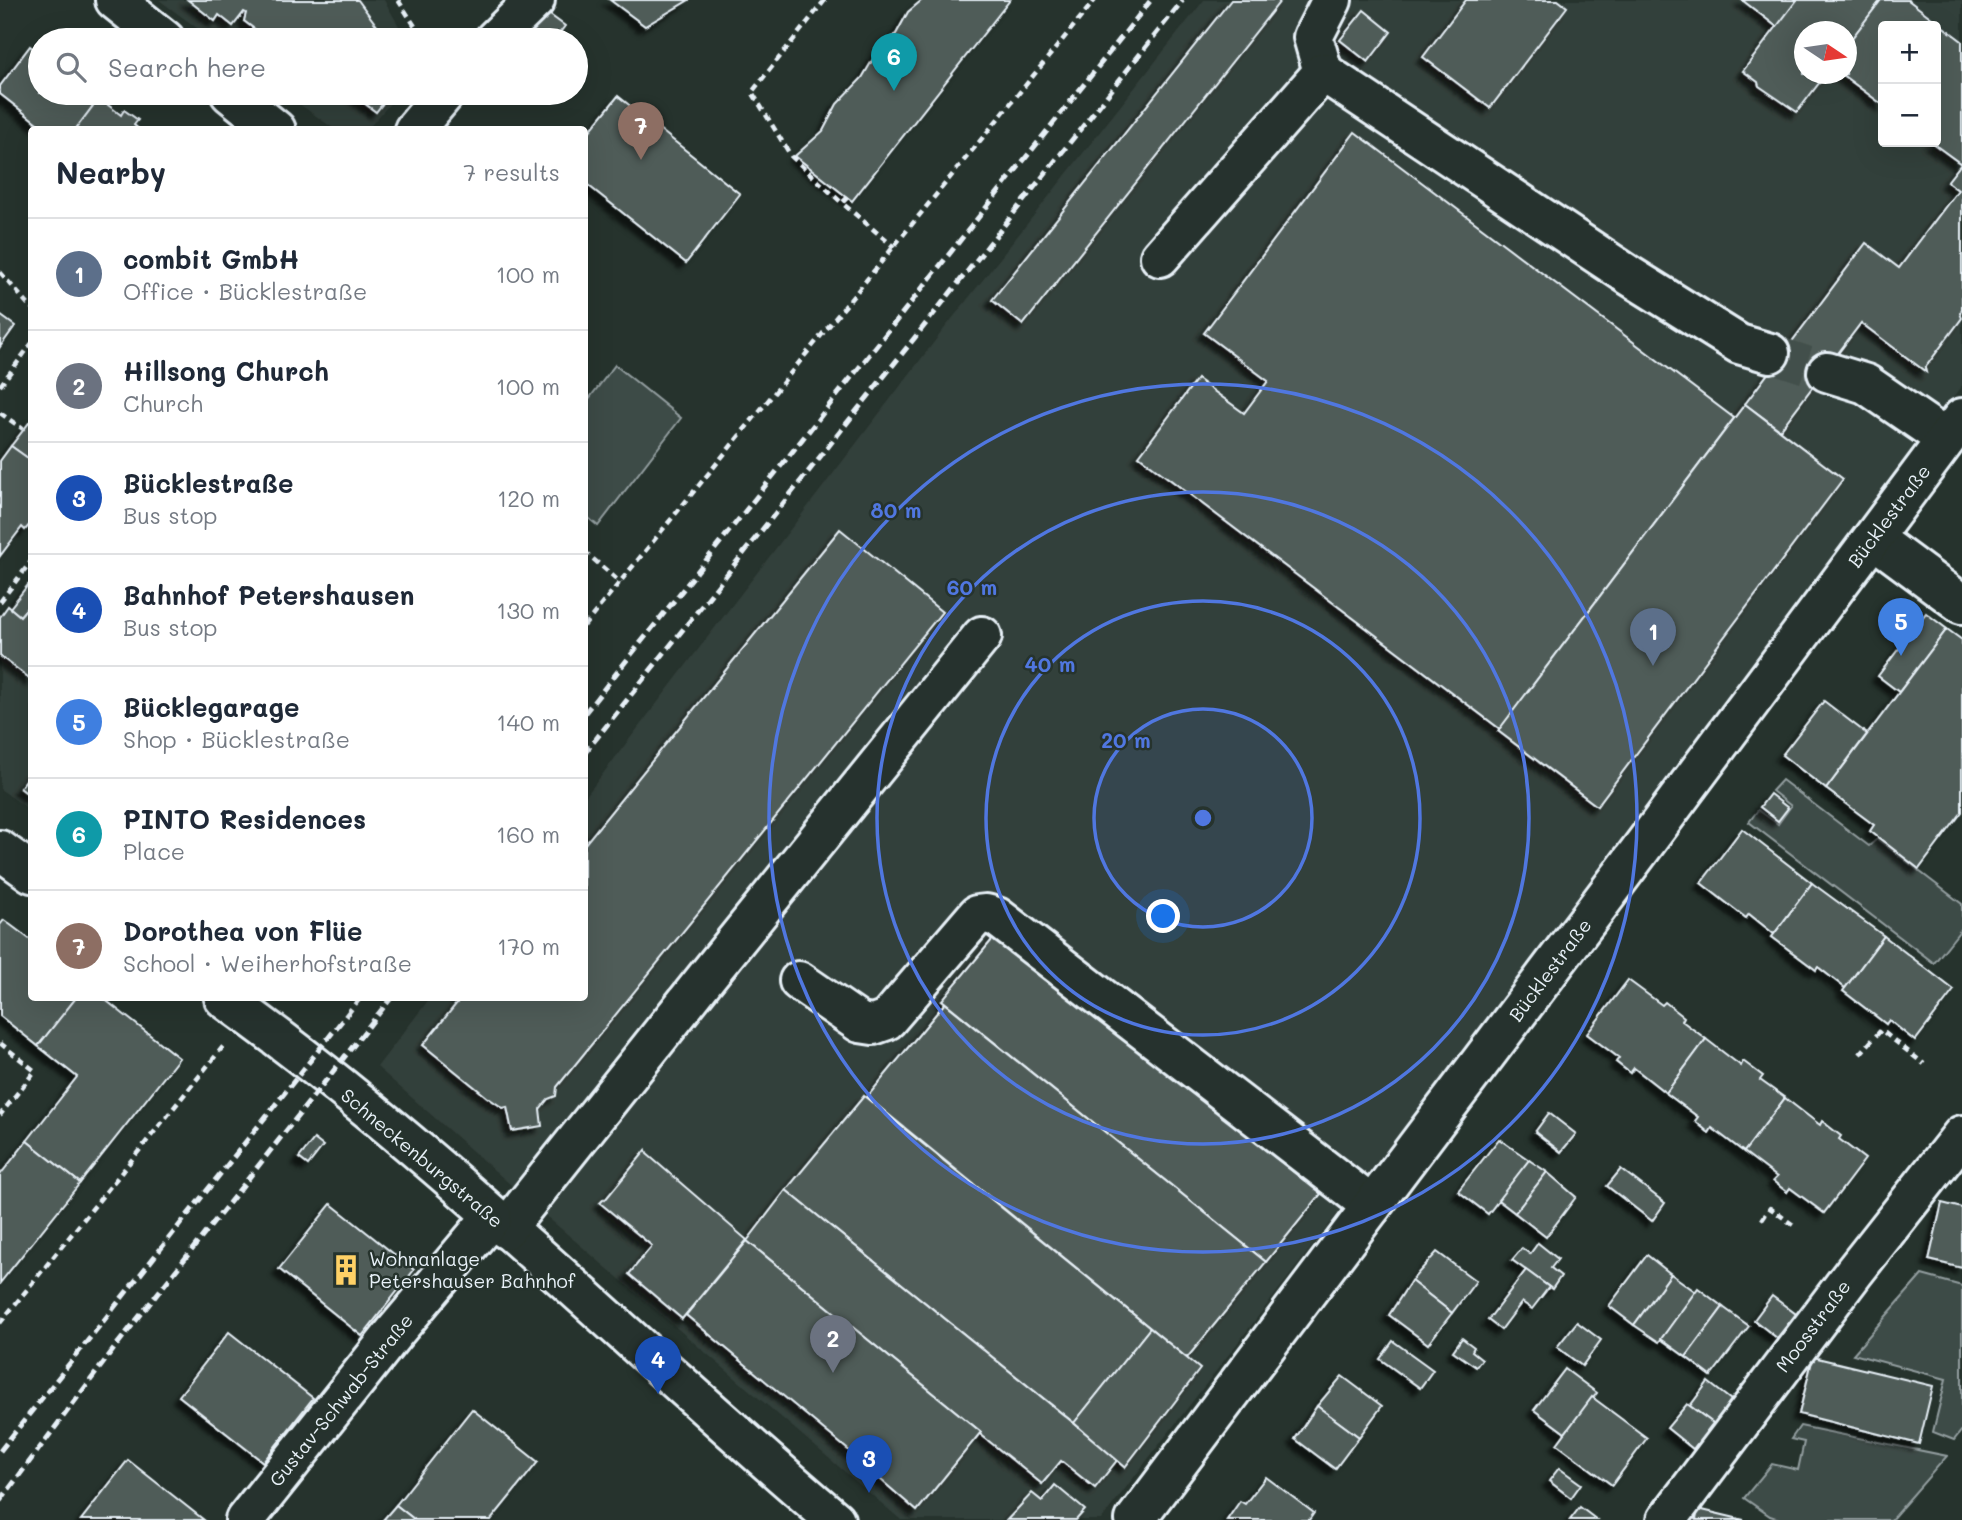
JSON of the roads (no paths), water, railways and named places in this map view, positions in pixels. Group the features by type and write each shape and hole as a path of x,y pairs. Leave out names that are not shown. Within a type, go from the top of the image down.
{"street":[{"path":"115,0 150,28"},
{"path":"506,28 535,0"},
{"path":"1332,0 1313,37 1323,72 1630,276 1739,344 1770,353"},
{"path":"1160,257 1323,72"},
{"path":"245,105 271,126"},
{"path":"417,126 435,105"},
{"path":"1827,372 1866,384 1954,429"},
{"name":"Bücklestraße","path":"1135,1520 1954,429"},
{"path":"1873,538 1962,604"},
{"name":"Gustav-Schwab-Straße","path":"245,1520 394,1333 499,1223 708,975 982,636"},
{"path":"0,850 28,870"},
{"path":"799,981 859,1023 873,1025 887,1020 977,915 997,917 1372,1206"},
{"name":"Schneckenburgstraße","path":"237,1007 398,1134 835,1520"},
{"name":"Moosstraße","path":"1667,1520 1962,1135"}],"tunnel":[{"path":"1770,353 1827,372"}],"railway":[{"path":"588,709 1151,0"},
{"path":"588,749 1183,0"},
{"path":"0,1451 358,1001"},
{"path":"0,1501 116,1346 389,1001"}],"place":[{"name":"PINTO Residences","path":"894,91"},
{"name":"Dorothea von Flüe","path":"641,160"},
{"name":"Bücklegarage","path":"1901,656"},
{"name":"combit GmbH","path":"1653,666"},
{"name":"Wohnanlage Petershauser Bahnhof","path":"346,1270"},
{"name":"Hillsong Church","path":"833,1373"},
{"name":"Bahnhof Petershausen","path":"658,1394"},
{"name":"Bücklestraße","path":"869,1493"}]}
